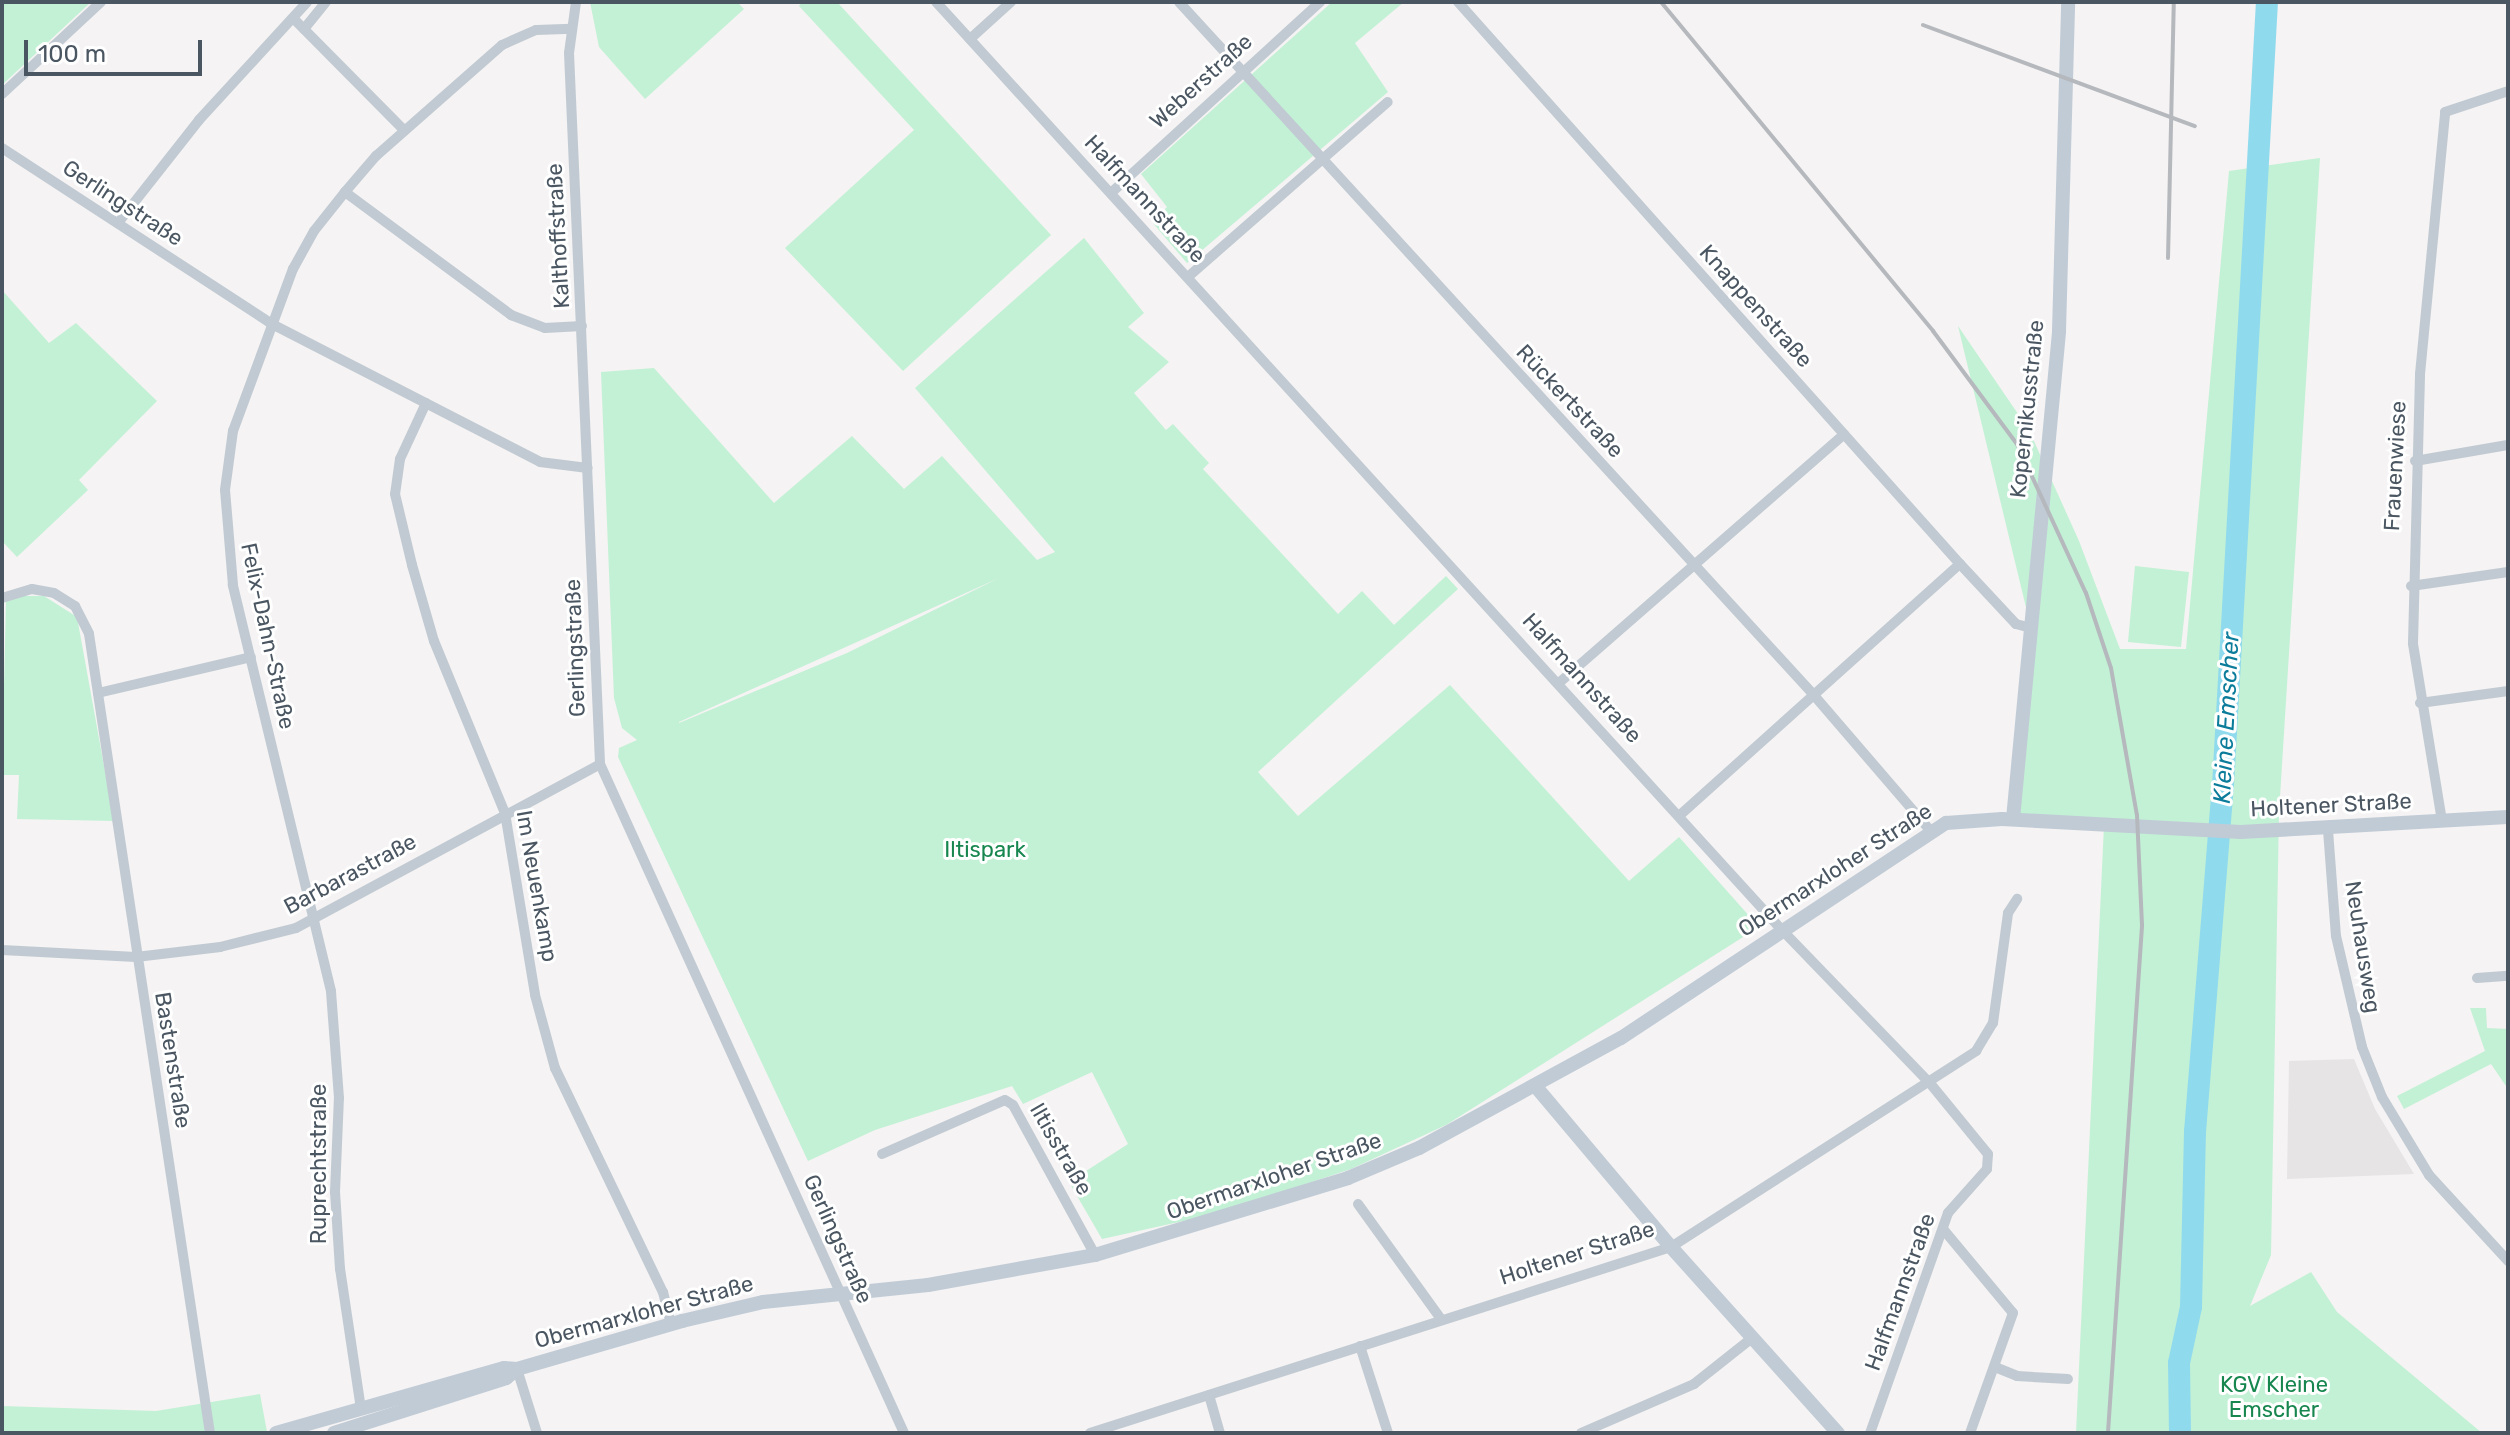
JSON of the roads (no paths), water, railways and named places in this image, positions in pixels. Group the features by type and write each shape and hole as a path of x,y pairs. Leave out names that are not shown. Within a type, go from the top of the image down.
{"street":[{"path":"2,94 101,2"},
{"path":"118,223 199,120 307,2"},
{"path":"304,29 326,2"},
{"name":"Kalthoffstraße","path":"576,2 572,29 588,468"},
{"name":"Halfmannstraße","path":"936,2 1560,682 1781,929 1929,1082 1990,1161 1948,1213 1870,1433"},
{"path":"970,39 1011,2"},
{"name":"Rückertstraße","path":"1179,2 1812,693 1930,830"},
{"name":"Weberstraße","path":"1112,192 1320,2"},
{"name":"Knappenstraße","path":"1458,2 1960,564 2016,624 2031,628"},
{"name":"Kopernikusstraße","path":"2013,819 2059,331 2068,2"},
{"path":"293,18 404,130"},
{"name":"Felix-Dahn-Straße","path":"317,920 233,585 225,490 233,431 270,323 314,231 345,192 404,130 502,45 536,30 572,29"},
{"name":"Frauenwiese","path":"2442,821 2420,703 2411,586 2415,461 2445,112 2508,91"},
{"path":"1189,276 1388,102"},
{"name":"Gerlingstraße","path":"2,148 270,323 540,462 588,468 600,764 904,1433"},
{"path":"345,192 511,315 545,328 582,326"},
{"name":"Im Neuenkamp","path":"426,403 400,459 395,494 434,641 505,813 535,995 555,1068 663,1292 671,1324"},
{"path":"1560,682 1844,434"},
{"path":"2415,461 2508,445"},
{"path":"1680,815 1812,693 1960,564"},
{"path":"2411,586 2508,572"},
{"name":"Bastenstraße","path":"2,598 45,590 75,606 89,634 210,1433"},
{"path":"98,693 251,657"},
{"path":"2420,703 2508,691"},
{"name":"Barbarastraße","path":"2,950 136,957 220,947 317,920 505,813 600,764"},
{"name":"Holtener Straße","path":"2013,819 2241,832 2328,830 2508,817"},
{"name":"Obermarxloher Straße","path":"276,1433 293,1431 504,1368 517,1369 671,1324 763,1302 1002,1273 1095,1255 1348,1178 1537,1088 1621,1038 1930,830 1967,818 2013,819"},
{"name":"Neuhausweg","path":"2328,830 2345,991 2382,1097 2429,1175 2508,1261"},
{"name":"Holtener Straße","path":"1090,1433 1671,1247 1976,1051 1990,1032 2008,913 2017,899"},
{"name":"Ruprechtstraße","path":"317,920 337,1043 338,1238 361,1409"},
{"path":"2477,978 2508,976"},
{"path":"1537,1088 1671,1247 1838,1433"},
{"name":"Iltisstraße","path":"882,1154 1005,1100 1013,1105 1095,1255"},
{"path":"1358,1204 1441,1319"},
{"path":"1943,1229 2013,1313 1970,1433"},
{"path":"1581,1433 1694,1384 1752,1338"},
{"path":"1360,1346 1388,1433"},
{"path":"1995,1367 2017,1376 2068,1379"},
{"path":"517,1369 537,1433"},
{"name":"Obermarxloher Straße","path":"334,1433 506,1378 517,1369"},
{"path":"1209,1395 1220,1433"}],"waterway":[{"name":"Kleine Emscher","path":"2180,1433 2179,1363 2191,1307 2195,1132 2223,786 2267,2"}],"railway":[{"path":"1661,2 1933,331 2017,444 2086,593 2111,668 2137,815 2142,926 2108,1433"},
{"path":"2168,258 2174,2"},
{"path":"1923,25 2195,126"}],"park label":[{"name":"Iltispark","path":"985,850"},
{"name":"KGV Kleine Emscher","path":"2274,1396"}]}
